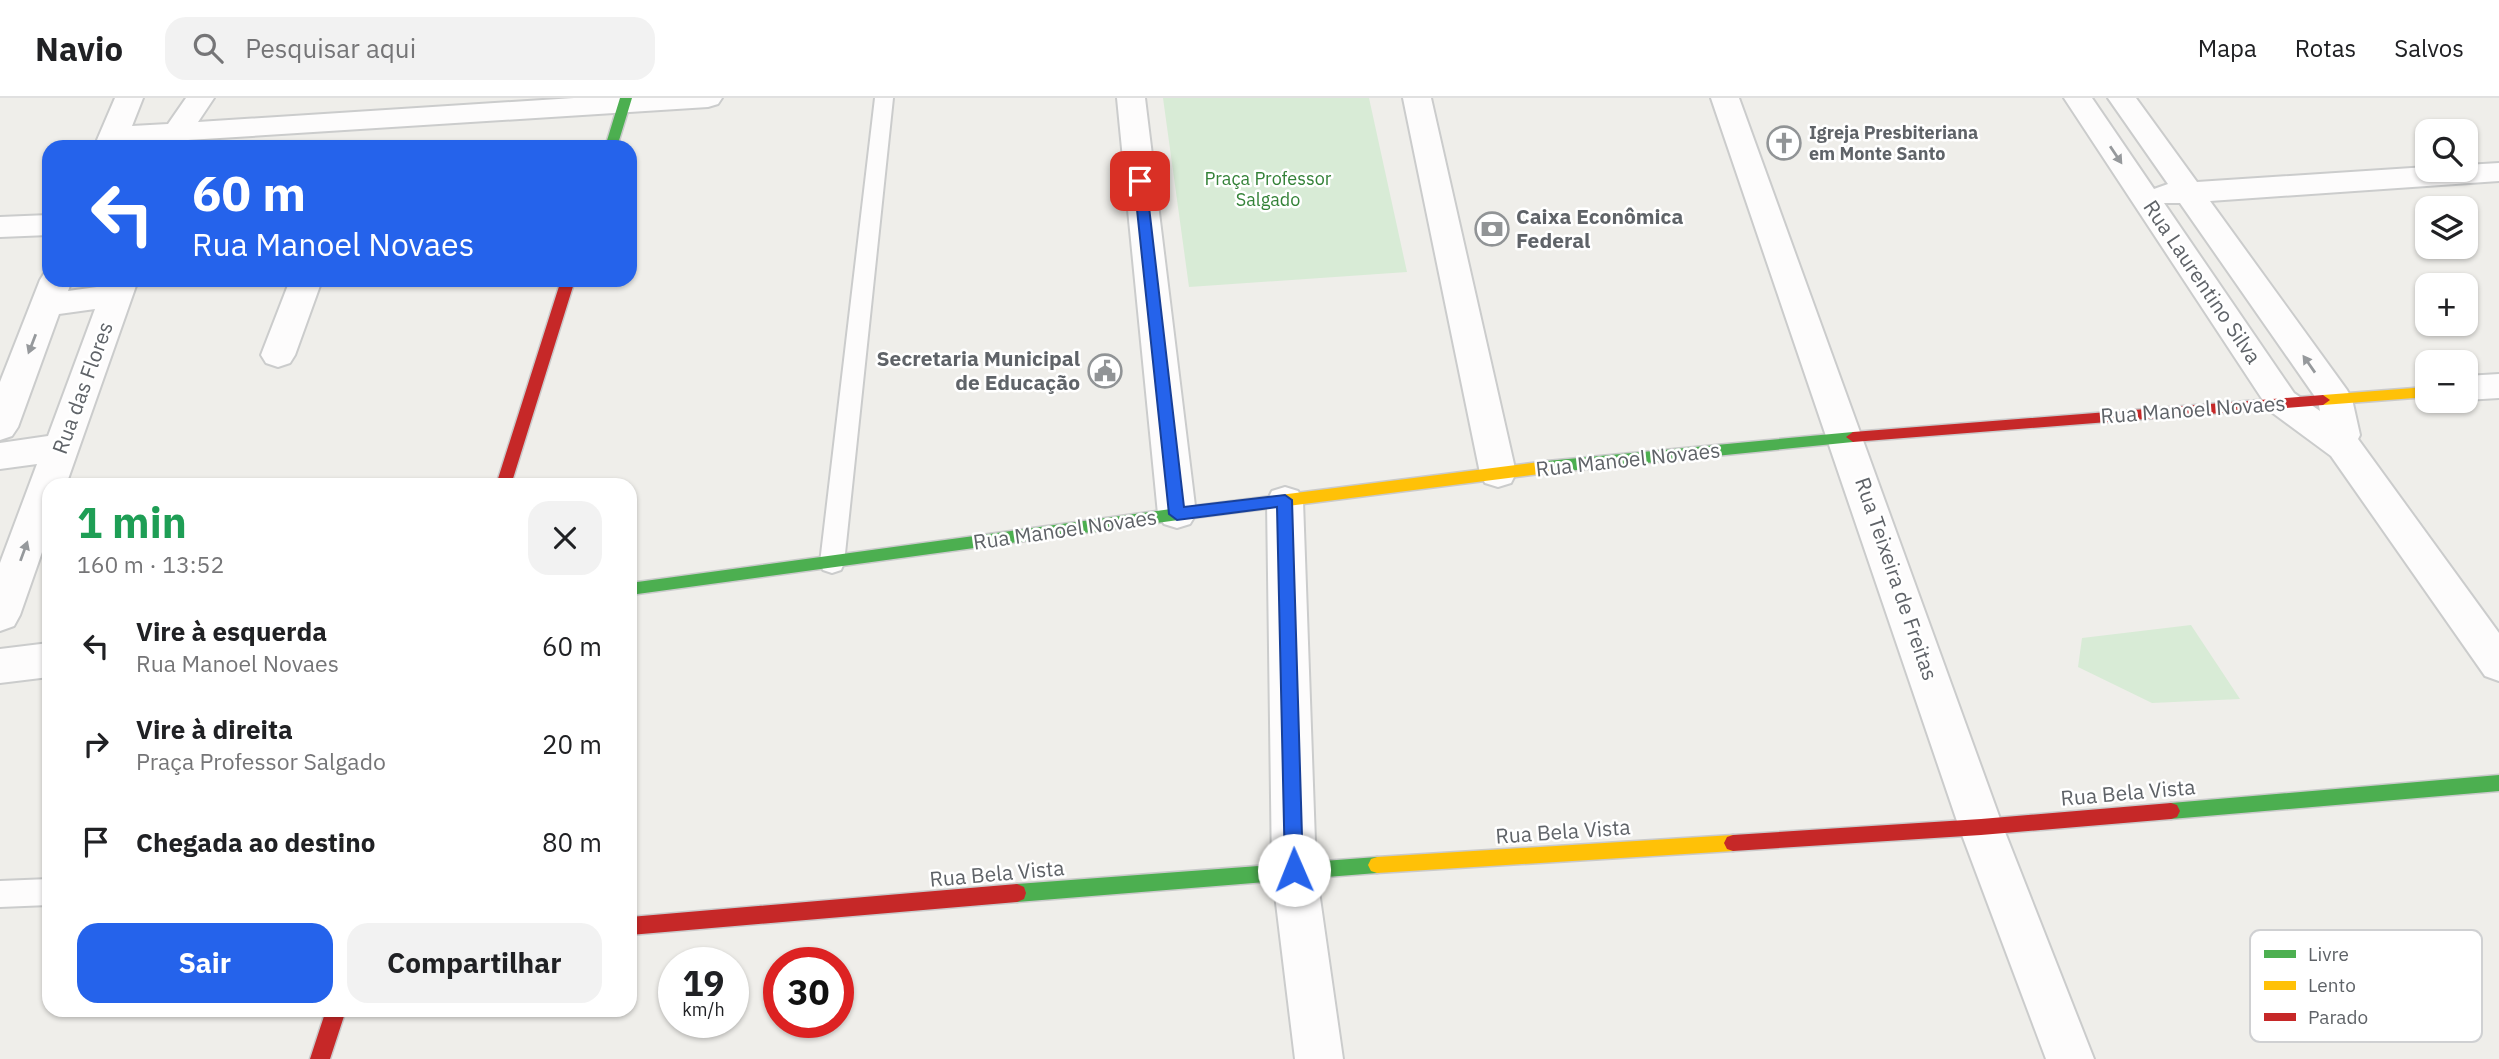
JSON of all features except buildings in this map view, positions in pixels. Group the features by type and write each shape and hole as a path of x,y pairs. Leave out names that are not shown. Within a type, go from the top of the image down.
{"street":[{"path":"112,140 129,98"},
{"path":"174,139 200,98"},
{"path":"143,140 625,100 708,98"},
{"path":"1131,98 1177,514"},
{"path":"1418,98 1498,473"},
{"name":"Rua Teixeira de Freitas","path":"1725,98 1981,827 2070,1059"},
{"name":"Rua Laurentino Silva","path":"2078,98 2282,402 2344,447 2499,664"},
{"name":"Rua Laurentino Silva","path":"2122,98 2335,400 2344,447"},
{"path":"613,140 625,100"},
{"path":"359,140 367,120"},
{"path":"2143,195 2499,172"},
{"path":"0,228 42,225"},
{"path":"278,355 303,287"},
{"path":"505,478 566,287"},
{"path":"0,428 52,293 120,288"},
{"name":"Rua das Flores","path":"51,478 120,288"},
{"path":"2478,387 2499,386"},
{"name":"Rua Manoel Novaes","path":"637,588 1498,473 1846,437 2415,393"},
{"path":"0,456 62,447"},
{"path":"1285,500 1294,870 1319,1059"},
{"name":"Rua das Flores","path":"0,615 42,501"},
{"path":"0,666 42,661"},
{"name":"Rua Bela Vista","path":"637,925 1294,870 1981,827 2499,783"},
{"path":"320,1059 334,1017"}],"lane":[{"path":"832,564 884,98"},
{"path":"0,894 42,892"}],"green space":[{"name":"Praça Professor Salgado","path":"1163,98 1369,98 1407,272 1189,287"},
{"path":"2191,625 2240,699 2152,703 2078,667 2082,638"}],"traffic: fast":[{"path":"613,140 626,98"},
{"path":"1547,467 1853,437"},
{"path":"637,588 1193,512"},
{"path":"2171,811 2499,783"},
{"path":"1017,893 1377,865"}],"traffic: slow":[{"path":"2323,400 2415,393"},
{"path":"1193,512 1547,467"},
{"path":"1377,865 1733,843"}],"traffic: jam":[{"path":"505,478 566,287"},
{"path":"1853,437 2323,400"},
{"path":"1733,843 1981,827 2171,811"},
{"path":"637,925 1017,893"},
{"path":"320,1059 334,1017"}],"place":[{"name":"Igreja Presbiteriana em Monte Santo","path":"1784,143"},
{"name":"Caixa Econômica Federal","path":"1492,229"},
{"name":"Secretaria Municipal de Educação","path":"1105,371"}],"route":[{"path":"1140,181 1177,514 1285,500 1294,870"}]}
